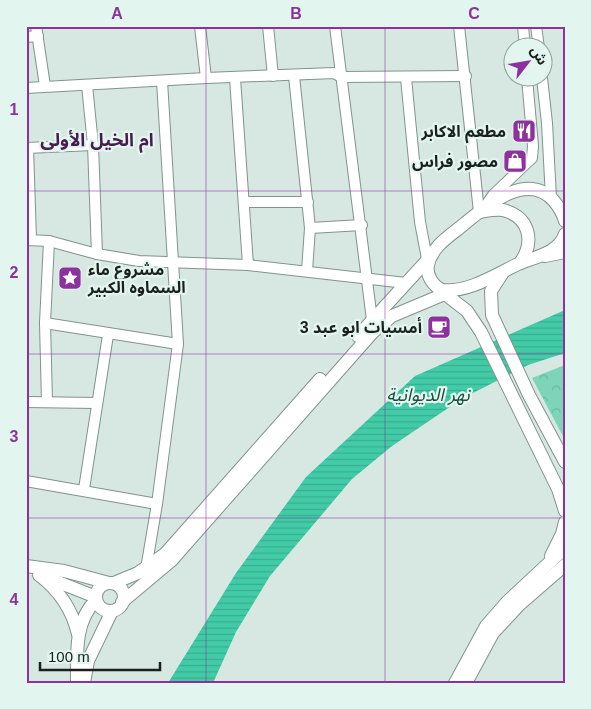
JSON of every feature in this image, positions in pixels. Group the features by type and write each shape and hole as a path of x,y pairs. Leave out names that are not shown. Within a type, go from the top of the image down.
{"main road":[{"path":"78,636 85,615 96,599 101,586 146,569 165,554 372,320 429,260 439,245 497,199 523,189 539,190 551,198 564,219"},
{"path":"482,209 503,210 523,223 527,229 530,246 515,265 496,281 491,291 492,315 529,396 565,462"},
{"path":"538,258 559,244 565,234"},
{"path":"84,683 88,661 112,611 171,561 372,333 392,316 446,291 490,278 515,265 565,252"},
{"path":"429,260 429,276 469,314 481,332 562,498 565,511"},
{"path":"392,316 416,308 434,305 449,305 469,314"},
{"path":"543,567 558,543 565,522"},
{"path":"455,683 486,626 543,567 565,548"},
{"path":"466,683 493,633 519,605 565,564"},
{"path":"26,566 71,573 111,583 123,593 122,602"},
{"path":"33,574 96,599 100,607 112,611"},
{"path":"33,574 63,599 74,621 78,636 77,683"}],"street":[{"path":"200,26 206,78"},
{"path":"268,26 273,76"},
{"path":"335,26 362,225 372,320"},
{"path":"459,26 482,209"},
{"path":"26,36 37,31 45,86"},
{"path":"26,88 334,73 341,77 406,78 466,76"},
{"path":"294,76 310,228 307,271"},
{"path":"235,78 248,265"},
{"path":"406,78 420,222 429,260"},
{"path":"146,569 157,504 178,344 162,81"},
{"path":"87,85 97,254"},
{"path":"482,209 493,195 532,158 533,146 528,88"},
{"path":"543,88 551,198"},
{"path":"92,145 27,148 29,240 49,241 97,254 139,261 248,265 406,284"},
{"path":"244,202 308,202"},
{"path":"310,228 362,225"},
{"path":"47,402 45,323 49,241"},
{"path":"45,323 108,335 178,344"},
{"path":"84,489 108,335"},
{"path":"26,402 96,403"},
{"path":"26,481 84,489 157,504"}],"green space":[{"path":"565,365 565,440 532,378"}],"water":[{"name":"نهر الديوانية","path":"565,310 565,353 528,365 463,398 392,446 352,479 270,576 236,632 213,683 168,683 236,573 306,477 415,376"}],"place":[{"name":"مطعم الاكابر","path":"524,131"},
{"name":"مصور فراس","path":"515,161"},
{"name":"مشروع ماء السماوه الكبير","path":"70,278"},
{"name":"أمسيات ابو عبد 3","path":"439,327"}],"district":[{"name":"ام الخيل الأولى","path":"97,140"}]}
